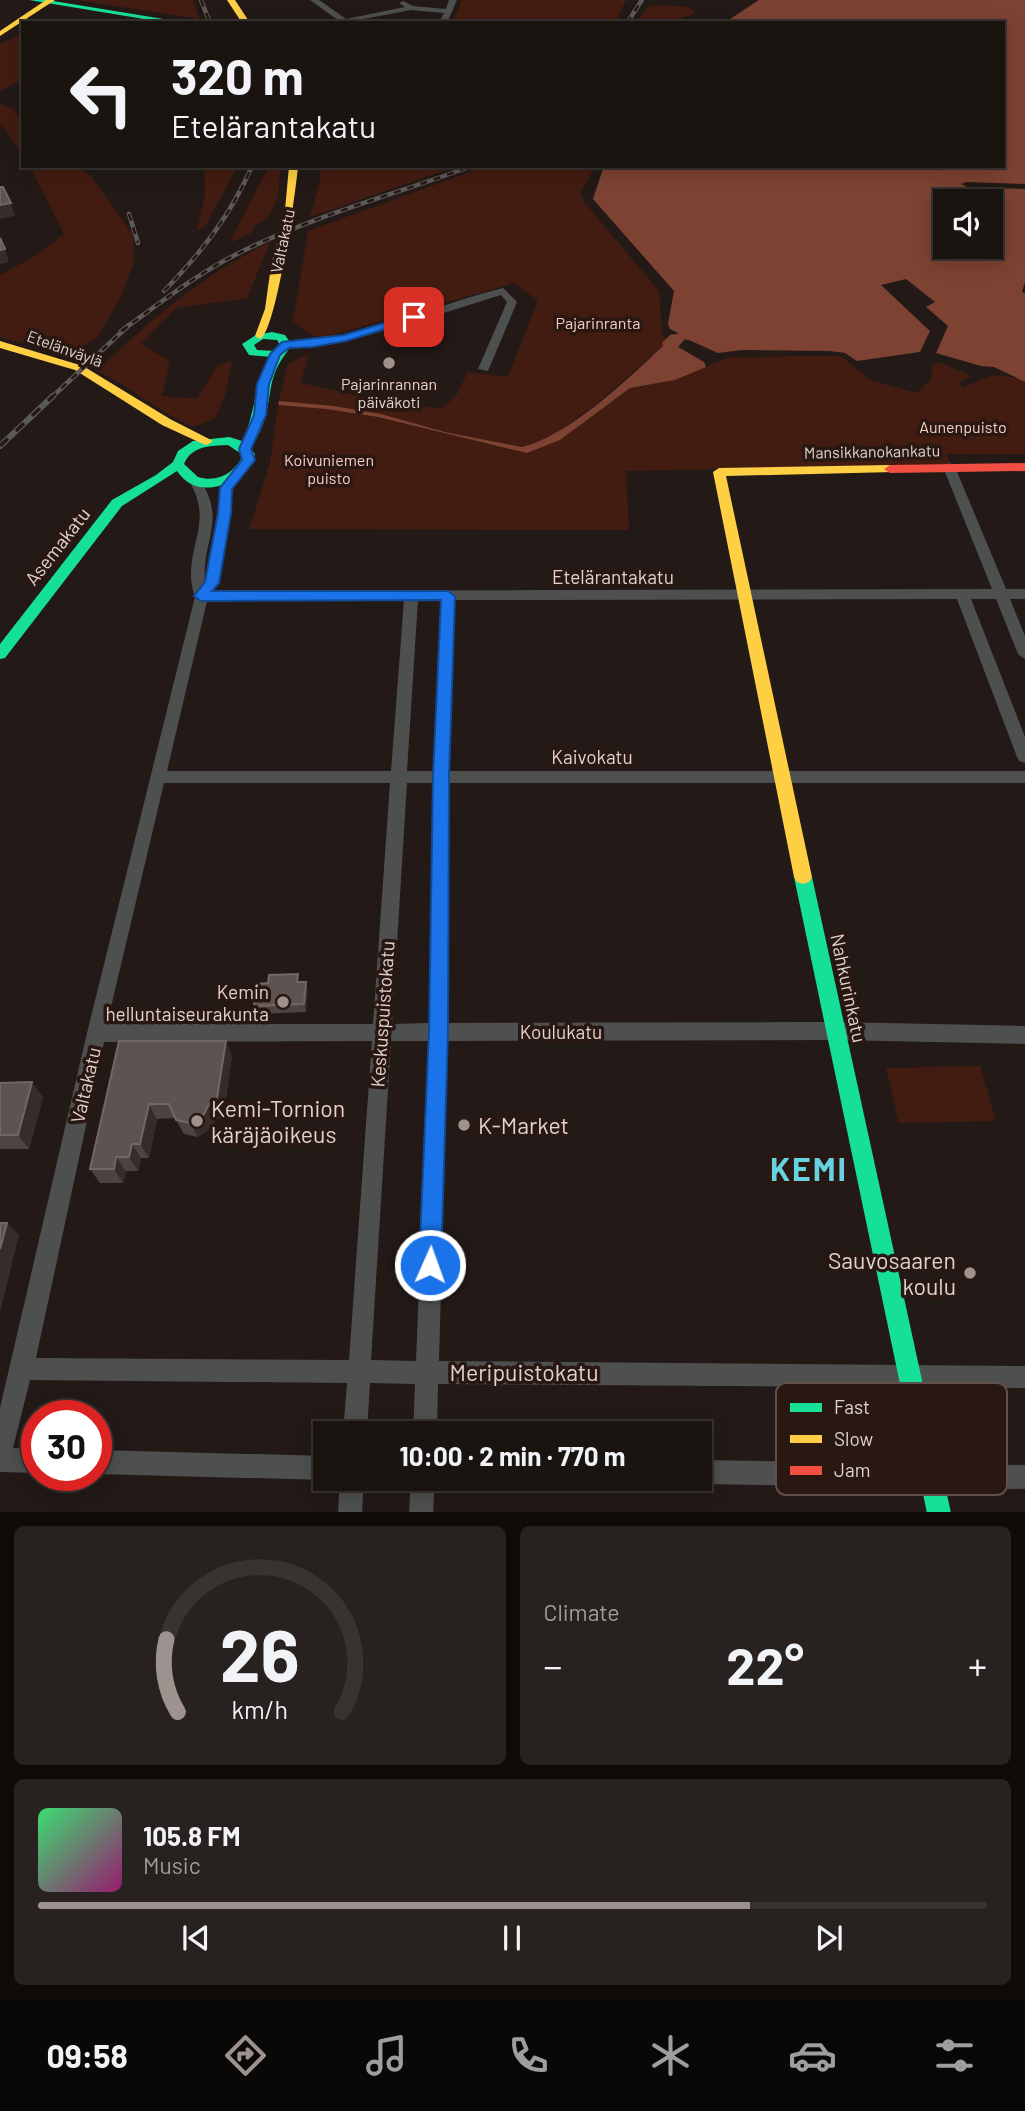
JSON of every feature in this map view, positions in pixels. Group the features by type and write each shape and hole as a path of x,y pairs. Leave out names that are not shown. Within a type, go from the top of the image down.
{"main road":[{"path":"0,21 35,0 171,21"},
{"path":"0,34 51,0"},
{"path":"231,0 245,21"},
{"name":"Valtakatu","path":"253,353 248,344 260,336 269,316 276,266 290,210 294,168"},
{"path":"233,477 246,467 249,460 245,449 260,415 263,384 281,345 269,316"},
{"path":"260,336 281,345"},
{"name":"Etelänväylä","path":"0,344 76,367 102,380 150,414 189,435 238,444 245,449"},
{"path":"184,469 213,441 239,430 244,422 253,353 281,345"},
{"name":"Etelänväylä","path":"150,414 184,469"},
{"name":"Mansikkanokankatu","path":"719,472 1025,467"},
{"name":"Asemakatu","path":"0,654 117,503 160,478 184,469 214,482 233,477"},
{"name":"Nahkurinkatu","path":"719,472 911,1383"}],"street":[{"path":"314,0 345,21"},
{"path":"398,0 411,8"},
{"path":"444,21 453,0"},
{"path":"351,21 411,8 448,11"},
{"path":"281,345 312,344 346,338 503,291 512,302 484,369"},
{"path":"949,467 1025,654"},
{"name":"Valtakatu","path":"184,469 206,495 209,517 195,582 201,596"},
{"name":"Valtakatu","path":"0,1451 22,1369 96,1033 201,596 212,583 225,513 226,488 233,477"},
{"path":"962,594 1025,757"},
{"name":"Etelärantakatu","path":"201,596 1025,594"},
{"name":"Keskuspuistokatu","path":"355,1421 411,596"},
{"path":"425,1421 439,1031 441,777 448,596"},
{"name":"Kaivokatu","path":"158,777 1025,777"},
{"name":"Koulukatu","path":"96,1033 836,1031 1025,1035"},
{"name":"Meripuistokatu","path":"22,1369 1025,1377"},
{"path":"0,1460 21,1461"},
{"path":"112,1462 313,1468"},
{"path":"712,1472 776,1473"},
{"path":"1007,1477 1025,1477"},
{"path":"350,1512 351,1491"},
{"path":"421,1512 422,1491"}],"green space":[{"path":"76,0 193,0 199,19"},
{"path":"462,0 626,0 616,21 453,21"},
{"path":"648,7 690,7 695,13 679,19 684,21 637,21"},
{"path":"21,34 21,80 0,91 0,44"},
{"path":"0,104 14,109 21,122 21,152 0,123"},
{"path":"31,168 81,168 91,176 133,235 134,262 121,296 98,337 66,356 0,337 0,275 37,255 64,234"},
{"path":"204,168 237,168 204,228 197,230 205,196"},
{"path":"268,168 280,168 278,193 269,215 255,225 251,233 230,241"},
{"path":"321,168 452,168 310,217"},
{"name":"Pajarinranta","path":"481,168 595,168 580,192 584,202 659,291 662,335 668,341 599,402 550,438 522,447 445,432 381,414 279,401 288,364 308,354 301,383 363,397 442,409 457,394 468,372 508,377 538,300 514,283 329,336 313,336 293,321 308,231"},
{"path":"270,242 247,298 176,308 141,344 170,361 162,396 197,399 218,365 232,361 225,395 215,418 194,427 169,415 97,371 178,300 222,269"},
{"name":"Koivuniemen puisto","path":"841,356 870,380 917,393 931,379 932,366 938,362 972,376 958,382 963,387 1000,375 1025,382 1025,454 946,454 951,464 626,471 629,530 249,529 270,463 278,405 378,417 527,453 560,440 630,388 675,380 729,357"},
{"path":"980,1066 996,1121 899,1123 886,1068"}],"shaded area":[{"path":"759,0 1025,0 1025,184 961,184 967,187 1025,189 1025,282 1022,292 1025,293 1025,382 994,367 936,353 948,326 926,307 935,302 906,279 881,285 930,331 920,352 857,361 845,353 830,351 742,350 718,353 689,340 675,338 678,333 670,329 668,324 674,291 593,199 603,168 1005,168 1005,21 727,21"},
{"path":"668,341 704,362 706,367 675,380 630,388 560,440 527,453 378,417 278,405 279,401 381,414 445,432 522,447 560,430 600,403"}],"building":[{"path":"0,187 3,187 11,203 0,205"},
{"name":"Kemin helluntaiseurakunta","path":"298,974 297,982 306,982 304,1004 254,1006 257,984 268,983 269,975"},
{"name":"Kemi-Tornion käräjäoikeus","path":"119,1041 226,1041 216,1104 209,1104 204,1114 190,1123 176,1120 169,1104 149,1104 140,1144 132,1144 129,1157 116,1157 114,1169 90,1169"},
{"path":"32,1082 18,1135 0,1135 0,1083"},
{"path":"0,1223 7,1223 0,1249"}],"waterway":[{"path":"671,343 676,339"}],"railway":[{"path":"201,0 209,21"},
{"path":"628,21 642,0"},
{"path":"164,291 214,233 235,201 251,168"},
{"path":"128,326 206,271 265,240 323,217 466,168"},
{"path":"129,214 138,243"},
{"path":"51,398 128,326"},
{"path":"121,331 128,326"},
{"path":"0,446 53,396"}],"traffic: fast":[{"path":"33,0 171,21"},
{"path":"245,449 259,417 269,369 286,345 281,337 272,336 259,337 248,344 253,353 275,354"},
{"path":"0,654 117,503 160,478 178,464 182,454 197,444 229,441 238,444 249,454 245,465 237,473 216,483 194,480 185,474 178,464"},
{"path":"803,877 911,1383"},
{"path":"935,1495 939,1512"}],"traffic: slow":[{"path":"0,34 51,0"},
{"path":"231,0 245,21"},
{"path":"260,336 270,309 276,266 290,210 294,168"},
{"path":"0,344 79,368 166,422 207,441"},
{"path":"803,877 719,472 890,469"}],"traffic: jam":[{"path":"890,469 1025,467"}],"place":[{"name":"Pajarinrannan päiväkoti","path":"389,363"},
{"name":"Kemin helluntaiseurakunta","path":"283,1002"},
{"name":"Kemi-Tornion käräjäoikeus","path":"197,1121"},
{"name":"K-Market","path":"464,1125"},
{"name":"Sauvosaaren koulu","path":"970,1273"}],"district":[{"name":"KEMI","path":"809,1168"}],"route":[{"path":"414,317 346,338 286,345 275,354 263,384 260,415 245,449 249,460 246,467 233,477 226,488 225,513 212,583 201,596 448,596 441,777 439,1031 430,1265"}],"park label":[{"name":"Aunenpuisto","path":"963,426"}]}
